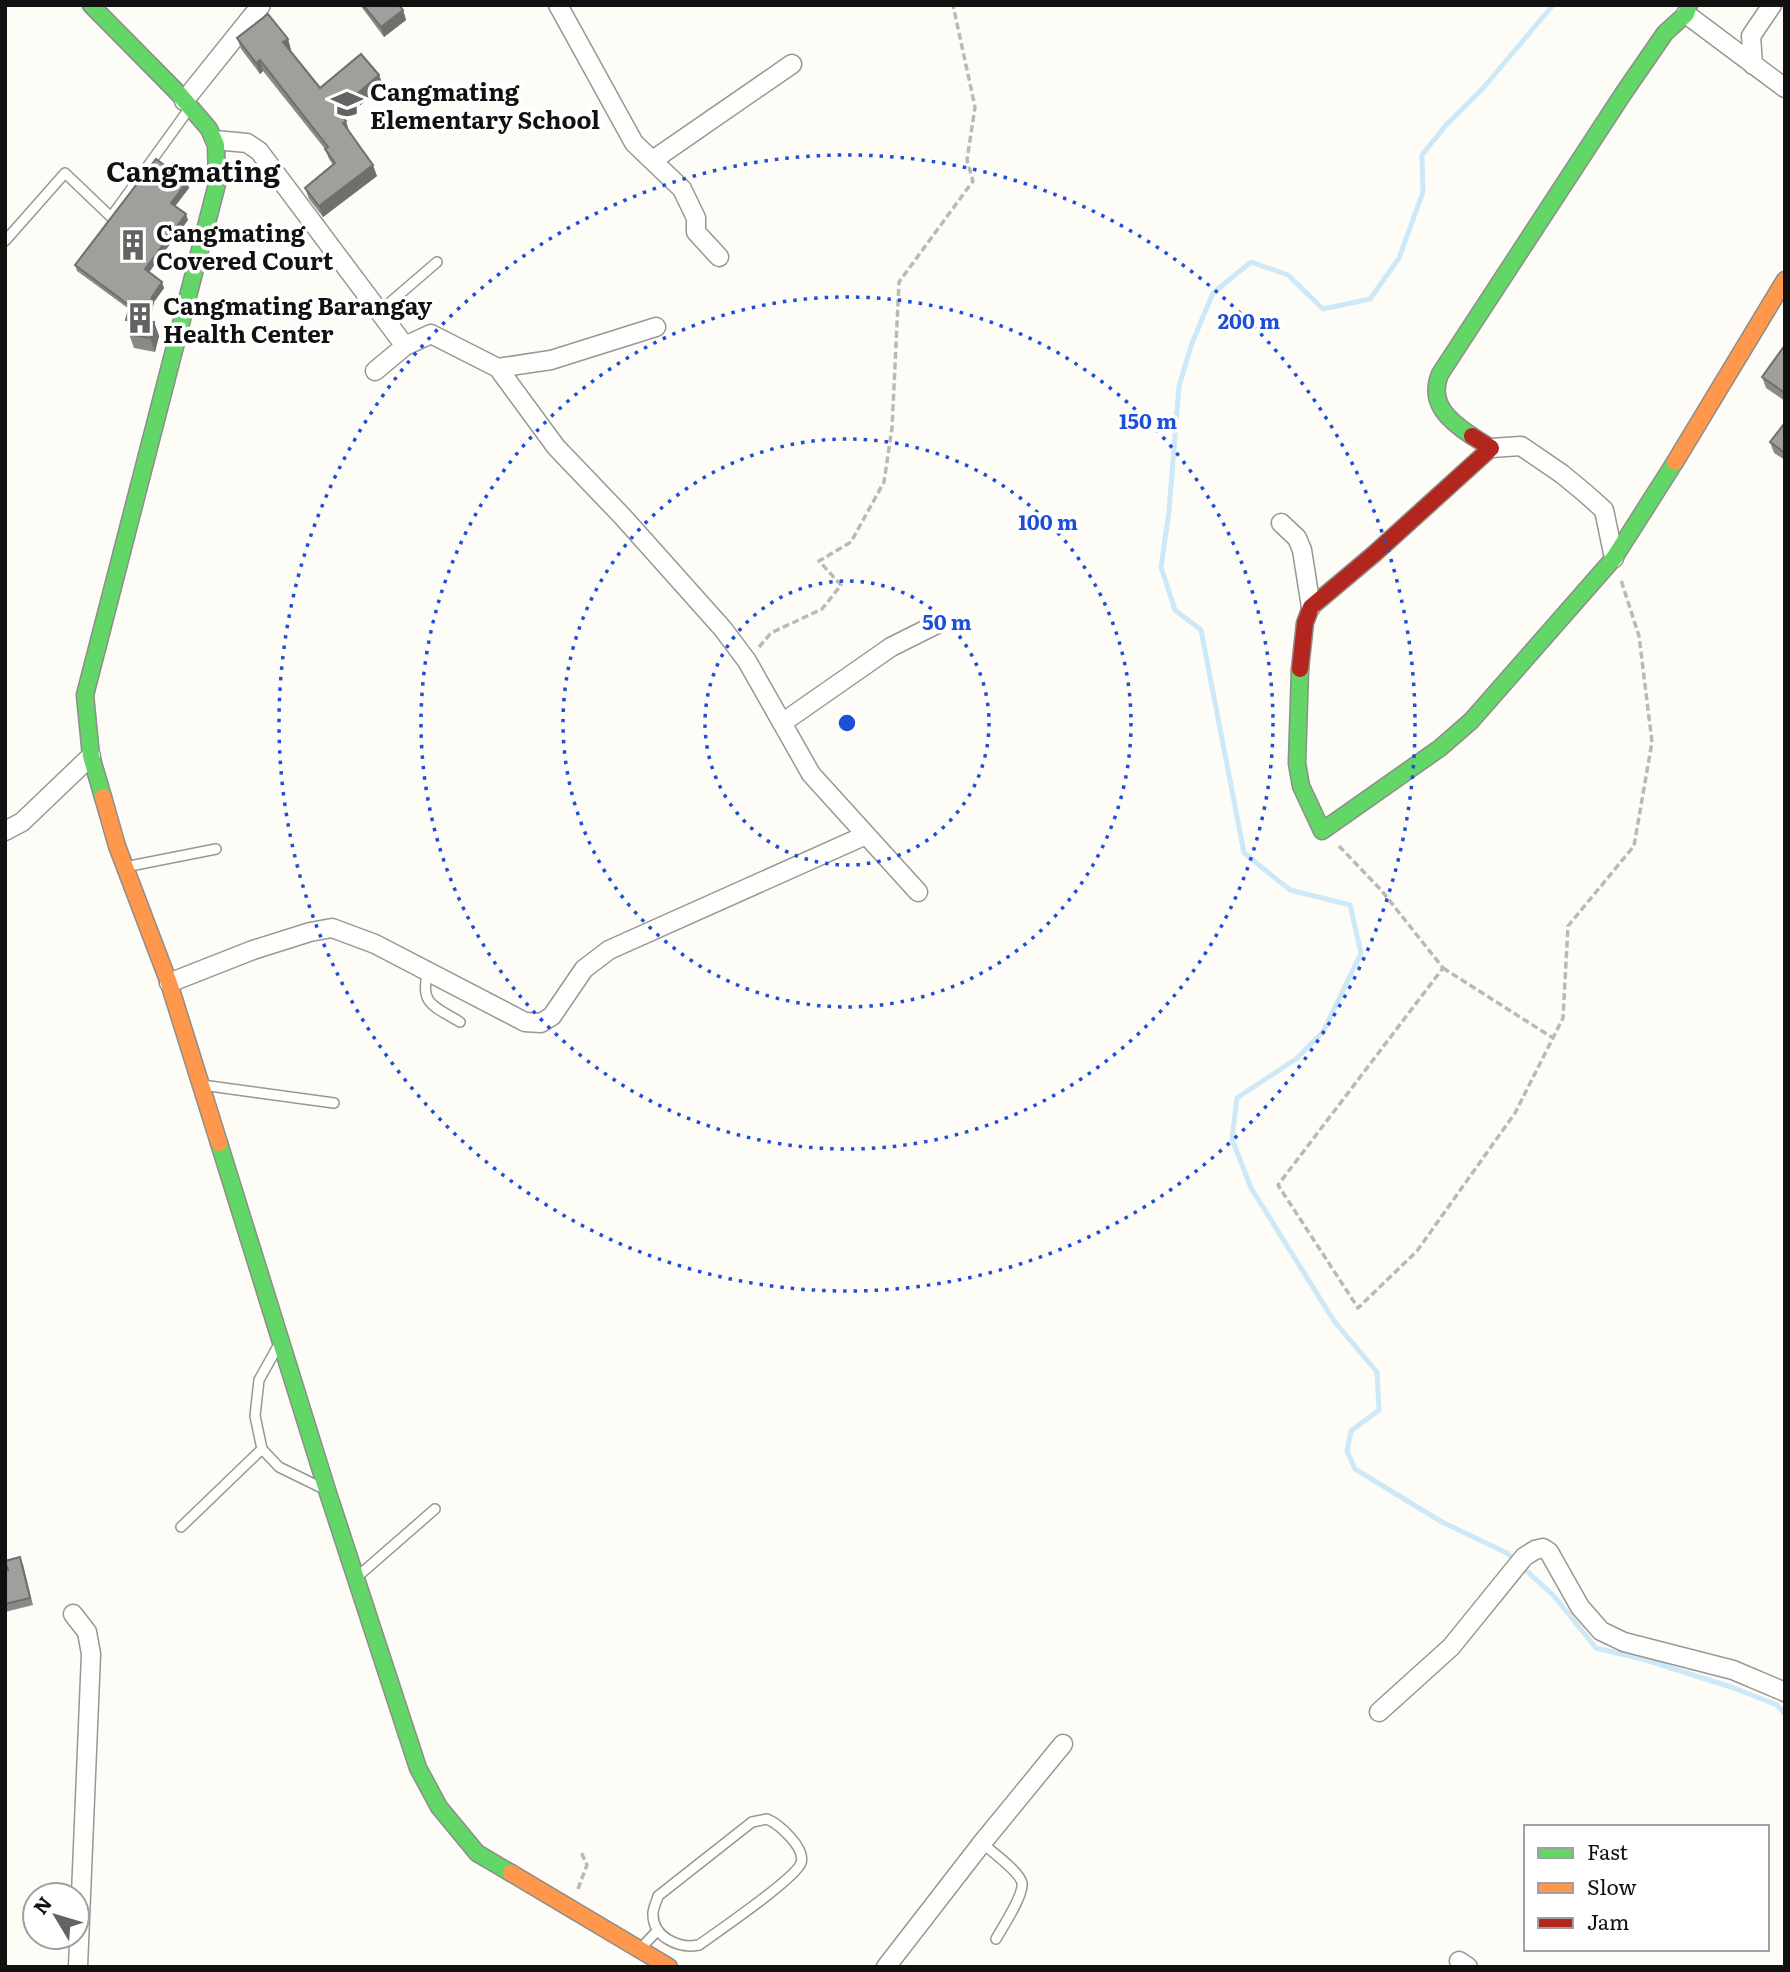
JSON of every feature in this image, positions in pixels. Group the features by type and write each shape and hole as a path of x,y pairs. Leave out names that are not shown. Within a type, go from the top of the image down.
{"street":[{"path":"91,5 187,104 215,140 217,184 85,695 92,756 124,867 169,982 327,1490 418,1768 439,1807 477,1853 669,1967"},
{"path":"187,104 261,5"},
{"path":"558,5 634,143 682,189 696,218 696,232 719,257"},
{"path":"1753,65 1750,39 1772,5"},
{"path":"1491,449 1448,419 1436,402 1436,385 1453,353 1665,33 1688,10 1753,65 1785,88"},
{"path":"653,160 792,64"},
{"path":"215,140 247,143 259,151 405,346"},
{"path":"1614,558 1604,510 1595,501 1521,446 1491,449 1311,607 1305,623 1300,655 1297,763 1301,786 1322,831 1440,748 1471,721 1614,558 1698,425 1785,279"},
{"path":"498,368 551,360 656,327"},
{"path":"375,371 405,346 431,334 498,368 556,447 723,629 747,661 811,774 918,892"},
{"path":"1281,523 1297,538 1302,550 1311,607"},
{"path":"782,723 891,647 937,624"},
{"path":"5,831 22,822 92,756"},
{"path":"169,982 253,950 332,928 363,939 525,1022 541,1023 552,1016 584,969 609,950 866,835"},
{"path":"1379,1712 1451,1647 1524,1558 1543,1548 1549,1552 1580,1607 1601,1631 1624,1642 1732,1670 1785,1692"},
{"path":"73,1614 87,1632 91,1654 78,1967"},
{"path":"886,1967 1063,1744"}],"lane":[{"path":"5,241 65,173 111,217 187,104"},
{"path":"379,313 436,262"},
{"path":"124,867 216,849"},
{"path":"428,971 424,993 429,1003 460,1022"},
{"path":"200,1084 334,1103"},
{"path":"281,1342 259,1380 255,1416 262,1449 279,1467 327,1490"},
{"path":"181,1527 262,1449"},
{"path":"356,1578 435,1509"},
{"path":"767,1819 779,1824 801,1852 801,1863 787,1880 699,1945 674,1945 658,1930 653,1913 658,1896 752,1822 767,1819"},
{"path":"982,1843 1017,1874 1022,1883 1020,1894 996,1939"},
{"path":"640,1949 658,1930"}],"path":[{"path":"747,661 771,633 822,609 841,585 819,561 851,542 884,482 892,428 899,282 973,181 967,160 975,107 953,5"},
{"path":"1444,968 1278,1185 1358,1308 1417,1251 1515,1113 1563,1018 1568,926 1634,846 1652,742 1639,635 1614,558"},
{"path":"1322,831 1346,852 1382,891 1444,968 1553,1038"},
{"path":"570,1907 587,1865 581,1852"}],"building":[{"path":"363,5 399,5 403,10 381,27"},
{"path":"268,14 288,39 283,42 320,88 361,54 379,75 337,111 373,165 319,206 305,188 335,163 325,149 328,147 260,60 256,63 237,38"},
{"name":"Cangmating Covered Court","path":"156,159 187,182 171,203 186,214 145,269 162,282 152,297 147,321 132,318 132,321 126,320 130,306 75,265"},
{"path":"132,318 154,322 150,338 129,334"},
{"path":"1785,345 1785,393 1762,377"},
{"path":"1785,424 1785,453 1770,442"},
{"path":"20,1557 30,1598 5,1604 5,1570 8,1570 5,1561"}],"waterway":[{"path":"1553,5 1422,155 1423,192 1399,258 1370,299 1323,309 1288,275 1251,262 1213,293 1192,343 1179,386 1169,511 1161,567 1175,610 1201,630 1244,853 1290,890 1350,905 1361,953 1323,1032 1296,1059 1237,1098 1232,1139 1251,1188 1334,1321 1377,1372 1379,1410 1351,1431 1347,1451 1355,1469 1442,1522 1507,1553 1553,1595 1596,1648 1646,1660 1734,1688 1777,1705 1785,1714"}],"traffic: fast":[{"path":"91,5 179,94 209,129 216,145 217,184 85,695 91,756 103,797"},
{"path":"1472,436 1443,410 1437,394 1440,374 1623,94 1665,33 1686,14 1689,5"},
{"path":"1300,669 1297,763 1301,786 1322,831 1440,748 1471,721 1614,558 1675,462"},
{"path":"219,1143 327,1490 418,1768 439,1807 477,1853 511,1873"}],"traffic: slow":[{"path":"1675,462 1785,280"},
{"path":"103,797 117,846 169,983 219,1143"},
{"path":"511,1873 669,1967"}],"traffic: jam":[{"path":"1300,669 1305,623 1311,607 1491,448 1472,436"}],"place":[{"name":"Cangmating Elementary School","path":"347,104"},
{"name":"Cangmating Covered Court","path":"133,245"},
{"name":"Cangmating Barangay Health Center","path":"140,318"}],"district":[{"name":"Cangmating","path":"193,170"}]}
